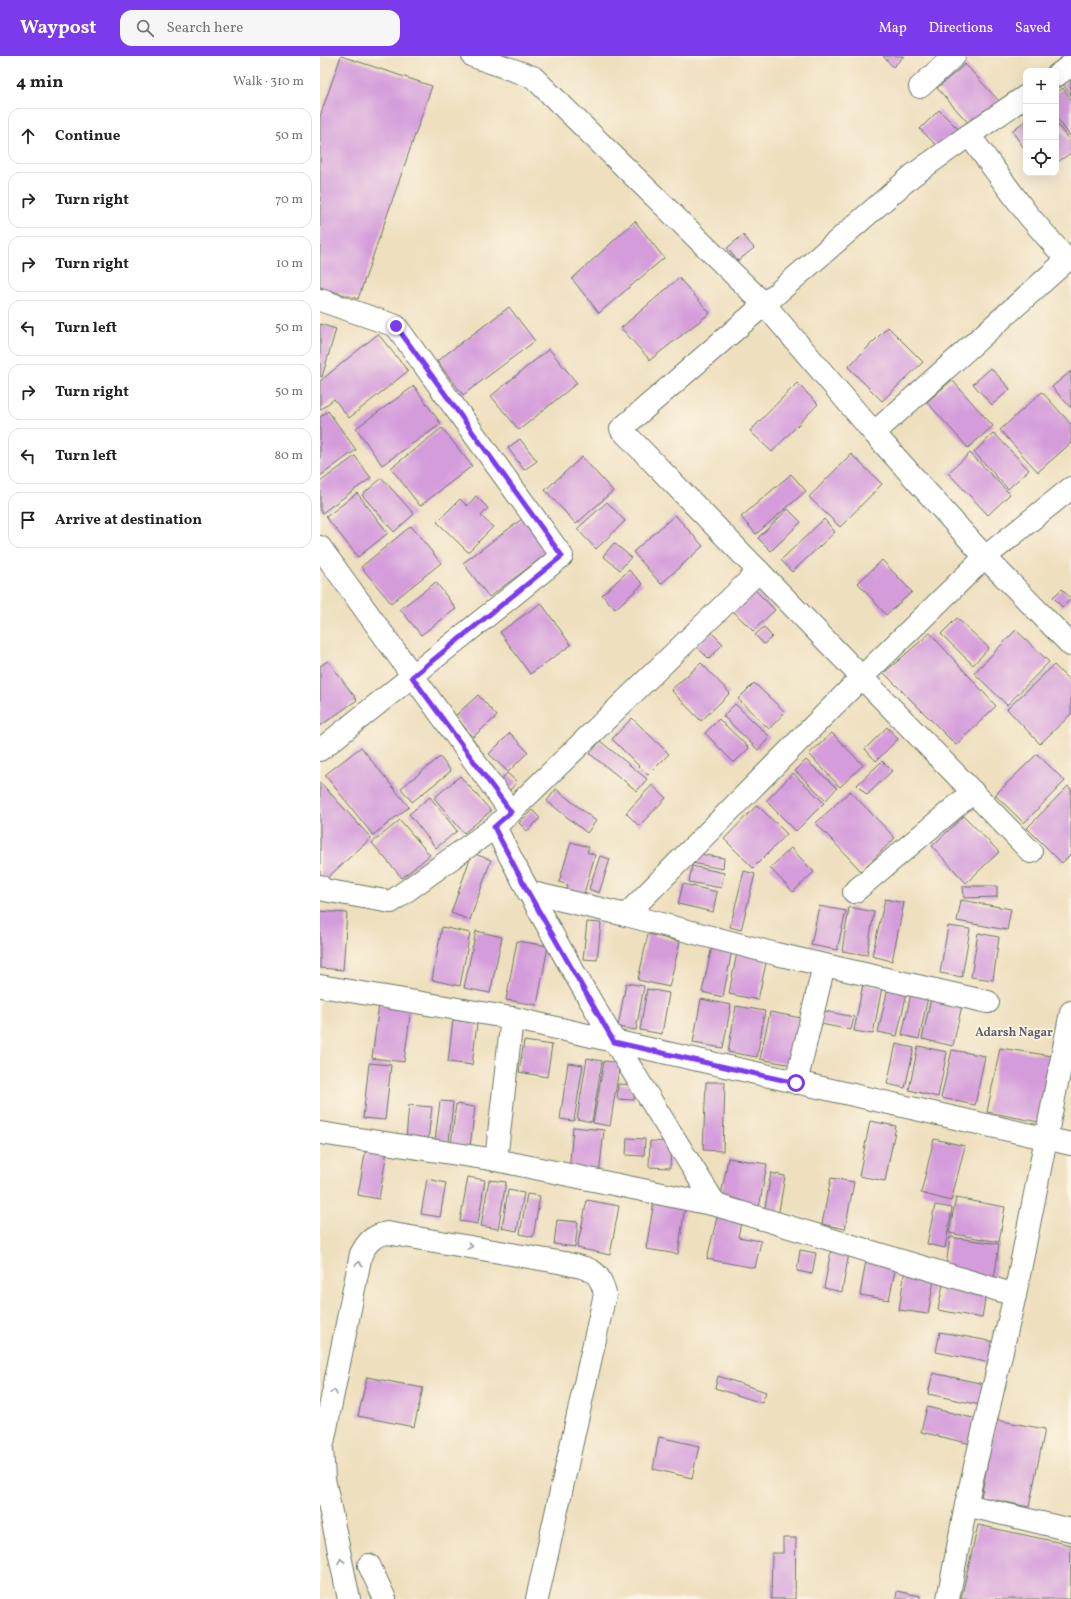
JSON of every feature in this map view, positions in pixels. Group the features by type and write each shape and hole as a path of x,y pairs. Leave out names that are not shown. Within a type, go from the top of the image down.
{"street":[{"path":"473,56 533,77 765,305 874,433 986,557 1071,645"},
{"path":"920,87 954,56"},
{"path":"1059,74 1071,65"},
{"path":"1023,98 913,175 765,305 621,428 1031,852"},
{"path":"874,433 1069,263 1028,215 969,135"},
{"path":"320,300 396,326 562,556 320,750"},
{"path":"626,915 862,677 986,557 1071,488"},
{"path":"320,546 412,677 511,812"},
{"path":"320,886 324,890 391,902 494,827 511,812 759,571"},
{"path":"854,892 973,792"},
{"path":"494,827 528,892 614,1042 716,1205"},
{"path":"528,892 824,965 988,1002"},
{"path":"796,1083 824,965"},
{"path":"320,986 512,1018 1071,1144"},
{"path":"948,1599 966,1505 1015,1295 1071,1012"},
{"path":"496,1160 512,1018"},
{"path":"320,1133 496,1160 716,1205 1015,1295"},
{"path":"349,1599 324,1479 322,1448 361,1254 367,1243 376,1235 387,1233 564,1263 590,1270 602,1280 605,1294 537,1599"},
{"path":"966,1505 1071,1530"},
{"path":"369,1565 385,1599"}],"building":[{"path":"341,56 432,86 358,299 320,287 320,116"},
{"path":"883,56 904,56 893,67"},
{"path":"965,64 999,101 971,126 937,88"},
{"path":"1071,79 1071,95 1063,84"},
{"path":"1063,88 1071,99 1071,137 1059,121 1059,91"},
{"path":"939,110 959,130 940,149 920,129"},
{"path":"1023,122 1023,147 1012,131"},
{"path":"1059,126 1071,143 1071,153 1059,161"},
{"path":"635,221 664,258 599,313 572,279"},
{"path":"743,235 754,248 738,261 727,248"},
{"path":"679,278 710,313 650,360 621,328"},
{"path":"509,307 535,341 463,395 437,361"},
{"path":"320,324 336,329 322,377 320,376"},
{"path":"888,327 923,362 882,401 848,367"},
{"path":"378,334 408,371 349,418 334,399 320,410 320,381"},
{"path":"549,349 577,383 519,430 491,396"},
{"path":"991,368 1010,389 992,405 973,384"},
{"path":"1071,371 1071,408 1052,387"},
{"path":"952,380 993,426 968,448 927,402"},
{"path":"797,383 818,404 772,452 750,431"},
{"path":"414,386 441,424 382,465 356,428"},
{"path":"1042,392 1071,424 1071,443 1038,472 1000,430"},
{"path":"328,411 356,450 320,476 320,417"},
{"path":"442,428 472,466 420,506 391,468"},
{"path":"994,433 1029,470 1008,489 974,452"},
{"path":"520,439 537,461 524,470 508,448"},
{"path":"970,453 1010,494 988,515 948,473"},
{"path":"851,454 882,484 840,527 809,497"},
{"path":"355,456 371,478 322,513 320,509 320,482"},
{"path":"582,457 613,491 576,524 545,490"},
{"path":"791,474 806,491 756,534 741,517"},
{"path":"382,478 414,514 394,532 362,495"},
{"path":"357,493 388,533 358,557 326,517"},
{"path":"476,496 488,508 481,516 493,527 468,552 437,522 460,499 467,506"},
{"path":"607,502 625,521 596,549 577,529"},
{"path":"788,509 801,522 771,551 758,538"},
{"path":"675,515 703,546 661,584 633,552"},
{"path":"526,516 552,550 489,597 463,563"},
{"path":"824,519 835,532 792,572 781,560"},
{"path":"411,526 441,563 391,603 361,567"},
{"path":"614,543 631,557 620,570 603,556"},
{"path":"882,560 912,592 886,615 858,583"},
{"path":"629,570 643,584 615,609 602,595"},
{"path":"436,582 456,609 421,635 400,609"},
{"path":"752,587 775,610 753,631 730,608"},
{"path":"1062,589 1071,599 1062,607 1053,597"},
{"path":"541,603 571,645 530,674 500,632"},
{"path":"957,618 989,648 973,665 941,634"},
{"path":"764,627 772,637 764,644 755,635"},
{"path":"1016,630 1049,662 1007,705 974,673"},
{"path":"711,632 723,644 709,659 696,646"},
{"path":"930,633 996,706 956,745 884,673"},
{"path":"328,661 357,700 320,726 320,666"},
{"path":"701,663 730,693 701,721 671,690"},
{"path":"1054,665 1071,682 1071,714 1040,744 1007,709"},
{"path":"754,683 785,712 769,729 738,699"},
{"path":"478,695 497,716 473,737 455,716"},
{"path":"735,704 770,737 758,750 723,716"},
{"path":"632,718 669,754 648,775 612,739"},
{"path":"719,719 749,748 734,763 705,733"},
{"path":"887,727 898,739 876,761 865,749"},
{"path":"510,733 528,752 508,772 489,754"},
{"path":"832,733 863,765 840,787 809,754"},
{"path":"600,741 647,779 637,791 590,754"},
{"path":"361,747 409,807 373,835 325,775"},
{"path":"1037,754 1065,781 1024,823 995,795"},
{"path":"440,757 451,771 412,802 401,788"},
{"path":"806,760 837,788 826,800 795,771"},
{"path":"882,761 892,771 867,795 857,785"},
{"path":"507,773 517,782 510,790 500,781"},
{"path":"793,773 824,803 796,831 766,801"},
{"path":"460,776 491,811 464,833 434,798"},
{"path":"320,782 371,838 325,880 320,875"},
{"path":"652,785 666,798 639,826 626,813"},
{"path":"1068,786 1071,789 1071,854 1062,863 1027,828"},
{"path":"556,789 596,821 587,833 547,801"},
{"path":"850,791 895,838 861,871 816,823"},
{"path":"430,797 457,831 436,848 409,814"},
{"path":"757,805 787,834 753,868 724,839"},
{"path":"532,810 540,818 527,831 519,823"},
{"path":"964,816 999,852 966,883 932,846"},
{"path":"400,820 430,855 402,878 372,843"},
{"path":"571,842 589,847 587,852 595,855 583,897 566,892 568,885 559,882"},
{"path":"791,848 814,872 793,892 770,868"},
{"path":"472,853 491,860 470,920 451,913"},
{"path":"693,853 724,858 723,869 692,863"},
{"path":"600,856 610,859 599,893 589,889"},
{"path":"692,866 724,873 721,888 689,882"},
{"path":"744,871 755,874 741,930 730,927"},
{"path":"683,884 717,892 713,912 678,904"},
{"path":"963,886 997,886 997,897 964,898"},
{"path":"885,899 904,903 892,961 872,956"},
{"path":"961,900 1011,909 1007,930 957,921"},
{"path":"819,906 846,911 837,950 811,945"},
{"path":"849,907 874,912 867,955 842,951"},
{"path":"320,911 347,913 343,970 320,968"},
{"path":"587,922 601,923 597,960 583,959"},
{"path":"948,926 970,929 962,977 940,973"},
{"path":"442,927 470,933 460,986 432,980"},
{"path":"476,931 502,937 490,993 464,988"},
{"path":"978,933 999,937 993,980 971,977"},
{"path":"648,934 680,942 669,987 638,980"},
{"path":"517,941 548,946 537,1005 506,1000"},
{"path":"712,946 732,950 723,997 702,992"},
{"path":"737,952 767,958 758,1000 729,994"},
{"path":"626,983 644,986 636,1030 618,1027"},
{"path":"863,984 882,987 873,1034 854,1031"},
{"path":"888,988 907,992 897,1036 878,1032"},
{"path":"647,989 669,993 662,1034 640,1030"},
{"path":"911,993 928,997 919,1039 902,1035"},
{"path":"931,998 962,1005 953,1046 922,1039"},
{"path":"701,999 731,1005 723,1048 693,1043"},
{"path":"379,1005 411,1009 404,1062 372,1058"},
{"path":"736,1006 765,1011 757,1057 728,1052"},
{"path":"824,1011 854,1017 851,1030 821,1024"},
{"path":"770,1012 801,1018 792,1065 760,1059"},
{"path":"453,1020 477,1023 472,1065 448,1062"},
{"path":"524,1041 552,1045 547,1077 519,1072"},
{"path":"896,1044 914,1048 905,1088 887,1084"},
{"path":"918,1046 947,1052 938,1097 909,1090"},
{"path":"1000,1048 1052,1056 1039,1122 987,1112"},
{"path":"952,1050 985,1056 975,1105 941,1098"},
{"path":"587,1058 602,1061 592,1122 577,1119"},
{"path":"604,1061 620,1063 610,1126 593,1123"},
{"path":"369,1063 391,1065 385,1120 363,1118"},
{"path":"568,1063 583,1065 574,1121 560,1119"},
{"path":"706,1082 725,1082 723,1151 703,1150"},
{"path":"618,1084 635,1085 634,1100 617,1099"},
{"path":"440,1101 453,1102 449,1142 435,1141"},
{"path":"456,1104 475,1107 470,1147 451,1144"},
{"path":"409,1105 432,1107 428,1140 406,1138"},
{"path":"870,1121 896,1126 885,1181 859,1176"},
{"path":"573,1127 604,1130 599,1175 569,1172"},
{"path":"627,1138 645,1139 644,1156 626,1155"},
{"path":"934,1139 965,1146 951,1201 921,1193"},
{"path":"650,1141 671,1142 670,1168 649,1167"},
{"path":"366,1148 387,1151 379,1199 358,1195"},
{"path":"728,1158 767,1164 759,1208 720,1201"},
{"path":"771,1173 785,1176 778,1217 764,1214"},
{"path":"468,1177 485,1180 478,1224 460,1221"},
{"path":"831,1178 854,1182 845,1229 822,1224"},
{"path":"427,1179 446,1183 440,1217 421,1214"},
{"path":"489,1180 506,1182 498,1229 481,1226"},
{"path":"508,1190 524,1193 517,1231 502,1228"},
{"path":"527,1194 540,1196 533,1237 520,1234"},
{"path":"956,1198 1005,1207 999,1242 949,1233"},
{"path":"587,1200 619,1206 610,1255 577,1248"},
{"path":"654,1201 685,1206 678,1254 646,1249"},
{"path":"935,1205 952,1208 945,1248 927,1244"},
{"path":"718,1213 742,1218 738,1237 761,1241 755,1268 707,1259"},
{"path":"557,1220 578,1222 575,1247 554,1244"},
{"path":"950,1237 999,1244 994,1280 945,1273"},
{"path":"800,1250 816,1253 812,1274 797,1271"},
{"path":"831,1250 849,1253 842,1292 824,1288"},
{"path":"866,1260 896,1265 889,1300 860,1295"},
{"path":"905,1269 935,1274 928,1314 899,1310"},
{"path":"943,1284 986,1293 982,1318 938,1310"},
{"path":"940,1332 995,1342 991,1363 936,1352"},
{"path":"933,1373 984,1384 980,1405 928,1394"},
{"path":"718,1376 766,1392 762,1403 715,1388"},
{"path":"367,1377 423,1388 414,1427 358,1416"},
{"path":"927,1407 977,1419 971,1444 921,1432"},
{"path":"996,1420 1045,1429 1029,1507 981,1497"},
{"path":"659,1437 699,1446 692,1478 653,1469"},
{"path":"978,1525 1071,1545 1070,1599 961,1599"},
{"path":"783,1538 796,1538 795,1599 771,1599 772,1553 783,1553"},
{"path":"897,1591 920,1596 920,1599 896,1599"}],"district":[{"name":"Adarsh Nagar","path":"1014,1032"}],"route":[{"path":"396,326 562,556 412,677 511,812 494,827 528,892 614,1042 796,1083"}]}
